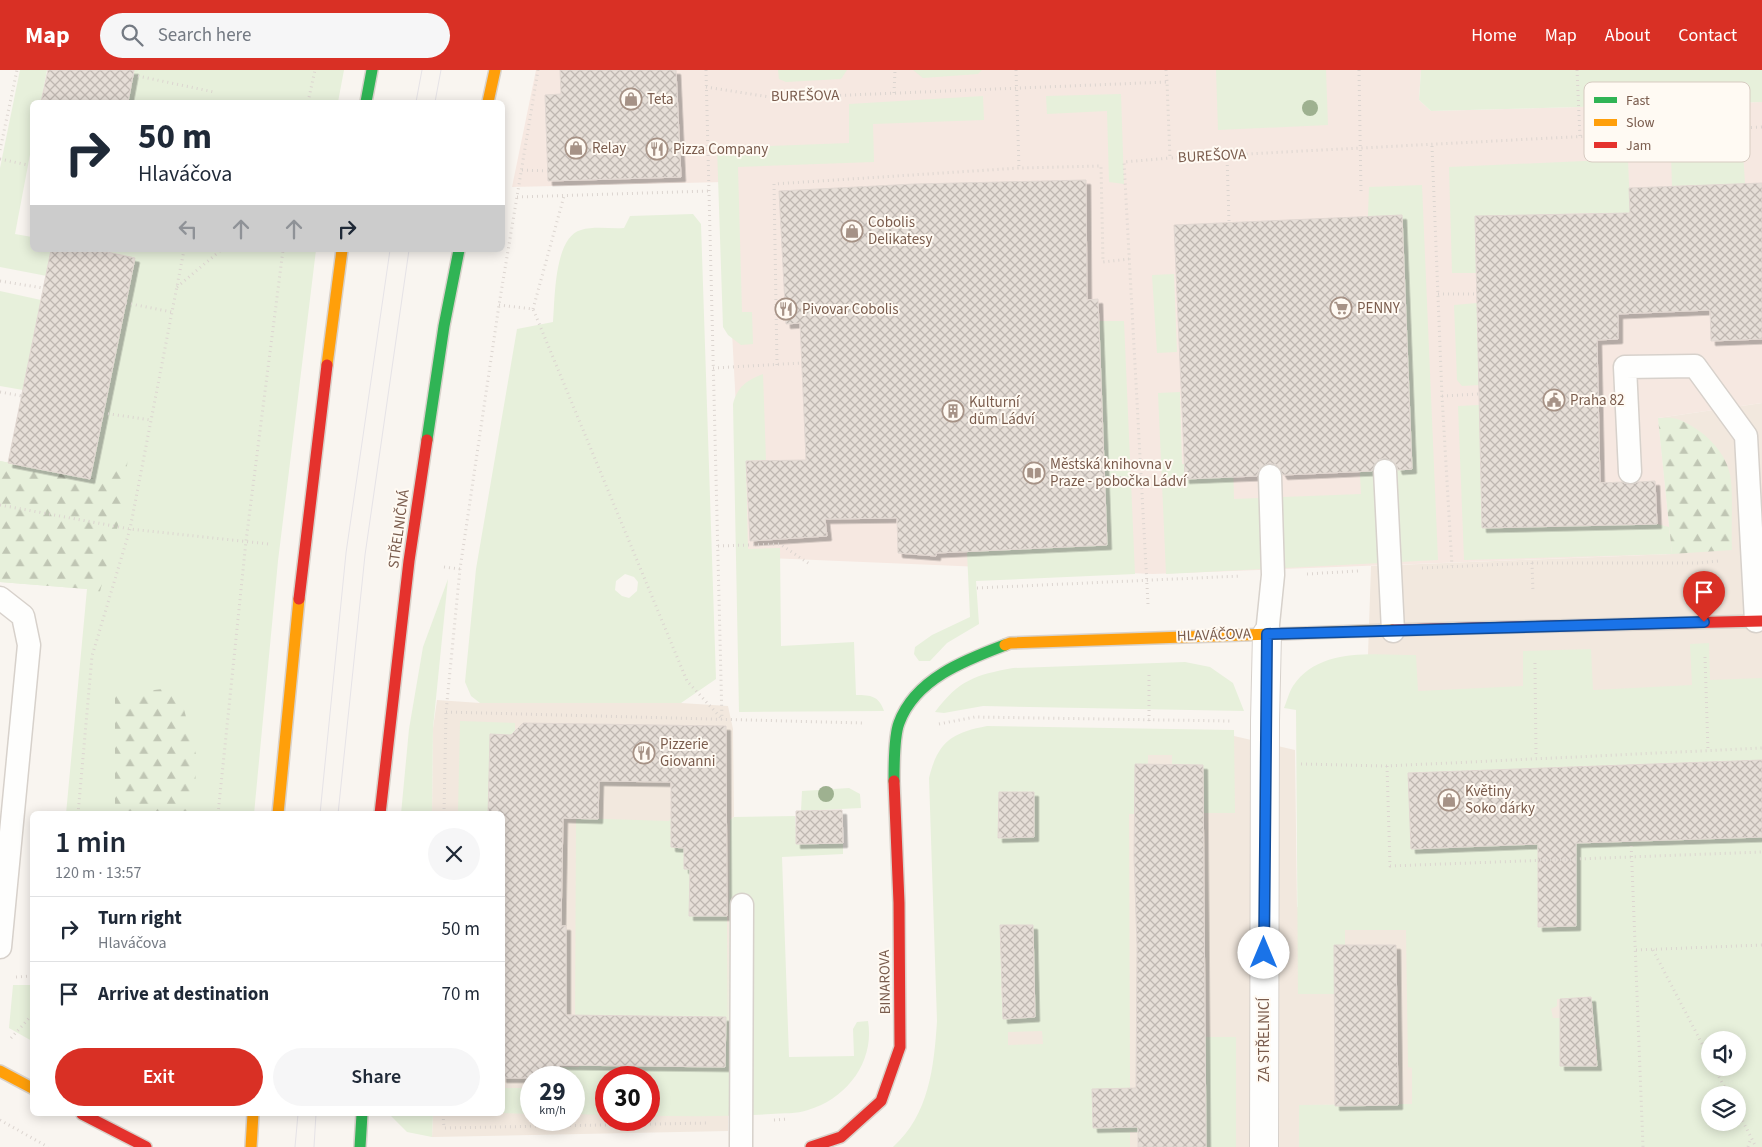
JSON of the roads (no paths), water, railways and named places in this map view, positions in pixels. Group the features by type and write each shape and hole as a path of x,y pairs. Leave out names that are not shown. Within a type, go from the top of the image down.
{"street":[{"path":"366,100 372,70"},
{"path":"488,100 495,70"},
{"path":"278,811 304,548 342,252"},
{"name":"STŘELNIČNÁ","path":"380,811 409,561 444,326 459,252"},
{"name":"HLAVÁČOVA","path":"894,774 898,724 908,703 925,687 959,663 1010,643 1393,630 1759,621"},
{"name":"ZA STŘELNICÍ","path":"1264,1147 1267,634"},
{"name":"BINAROVA","path":"811,1147 841,1137 882,1101 900,1047 900,913 894,774"},
{"path":"0,1071 30,1087"},
{"path":"86,1116 146,1147"},
{"path":"251,1147 252,1116"},
{"path":"360,1147 362,1116"}],"lane":[{"path":"1630,472 1625,368 1695,366 1746,436 1756,502 1759,621"},
{"path":"1385,471 1393,630"},
{"path":"1267,634 1273,575 1270,476"},
{"path":"0,598 23,616 29,645 0,947"},
{"path":"741,1147 742,905"}],"tram line":[{"path":"416,100 422,70"},
{"path":"435,100 441,70"},
{"path":"320,811 346,553 390,252"},
{"path":"338,811 365,555 409,252"},
{"path":"295,1147 298,1116"},
{"path":"314,1147 316,1116"}],"place":[{"name":"Teta","path":"631,99"},
{"name":"Relay","path":"576,148"},
{"name":"Pizza Company","path":"657,149"},
{"name":"Cobolis Delikatesy","path":"852,231"},
{"name":"PENNY","path":"1341,308"},
{"name":"Pivovar Cobolis","path":"786,309"},
{"name":"Praha 82","path":"1554,400"},
{"name":"Kulturní dům Ládví","path":"953,411"},
{"name":"Městská knihovna v Praze - pobočka Ládví","path":"1034,473"},
{"name":"Pizzerie Giovanni","path":"644,753"},
{"name":"Květiny Soko dárky","path":"1449,800"}]}
